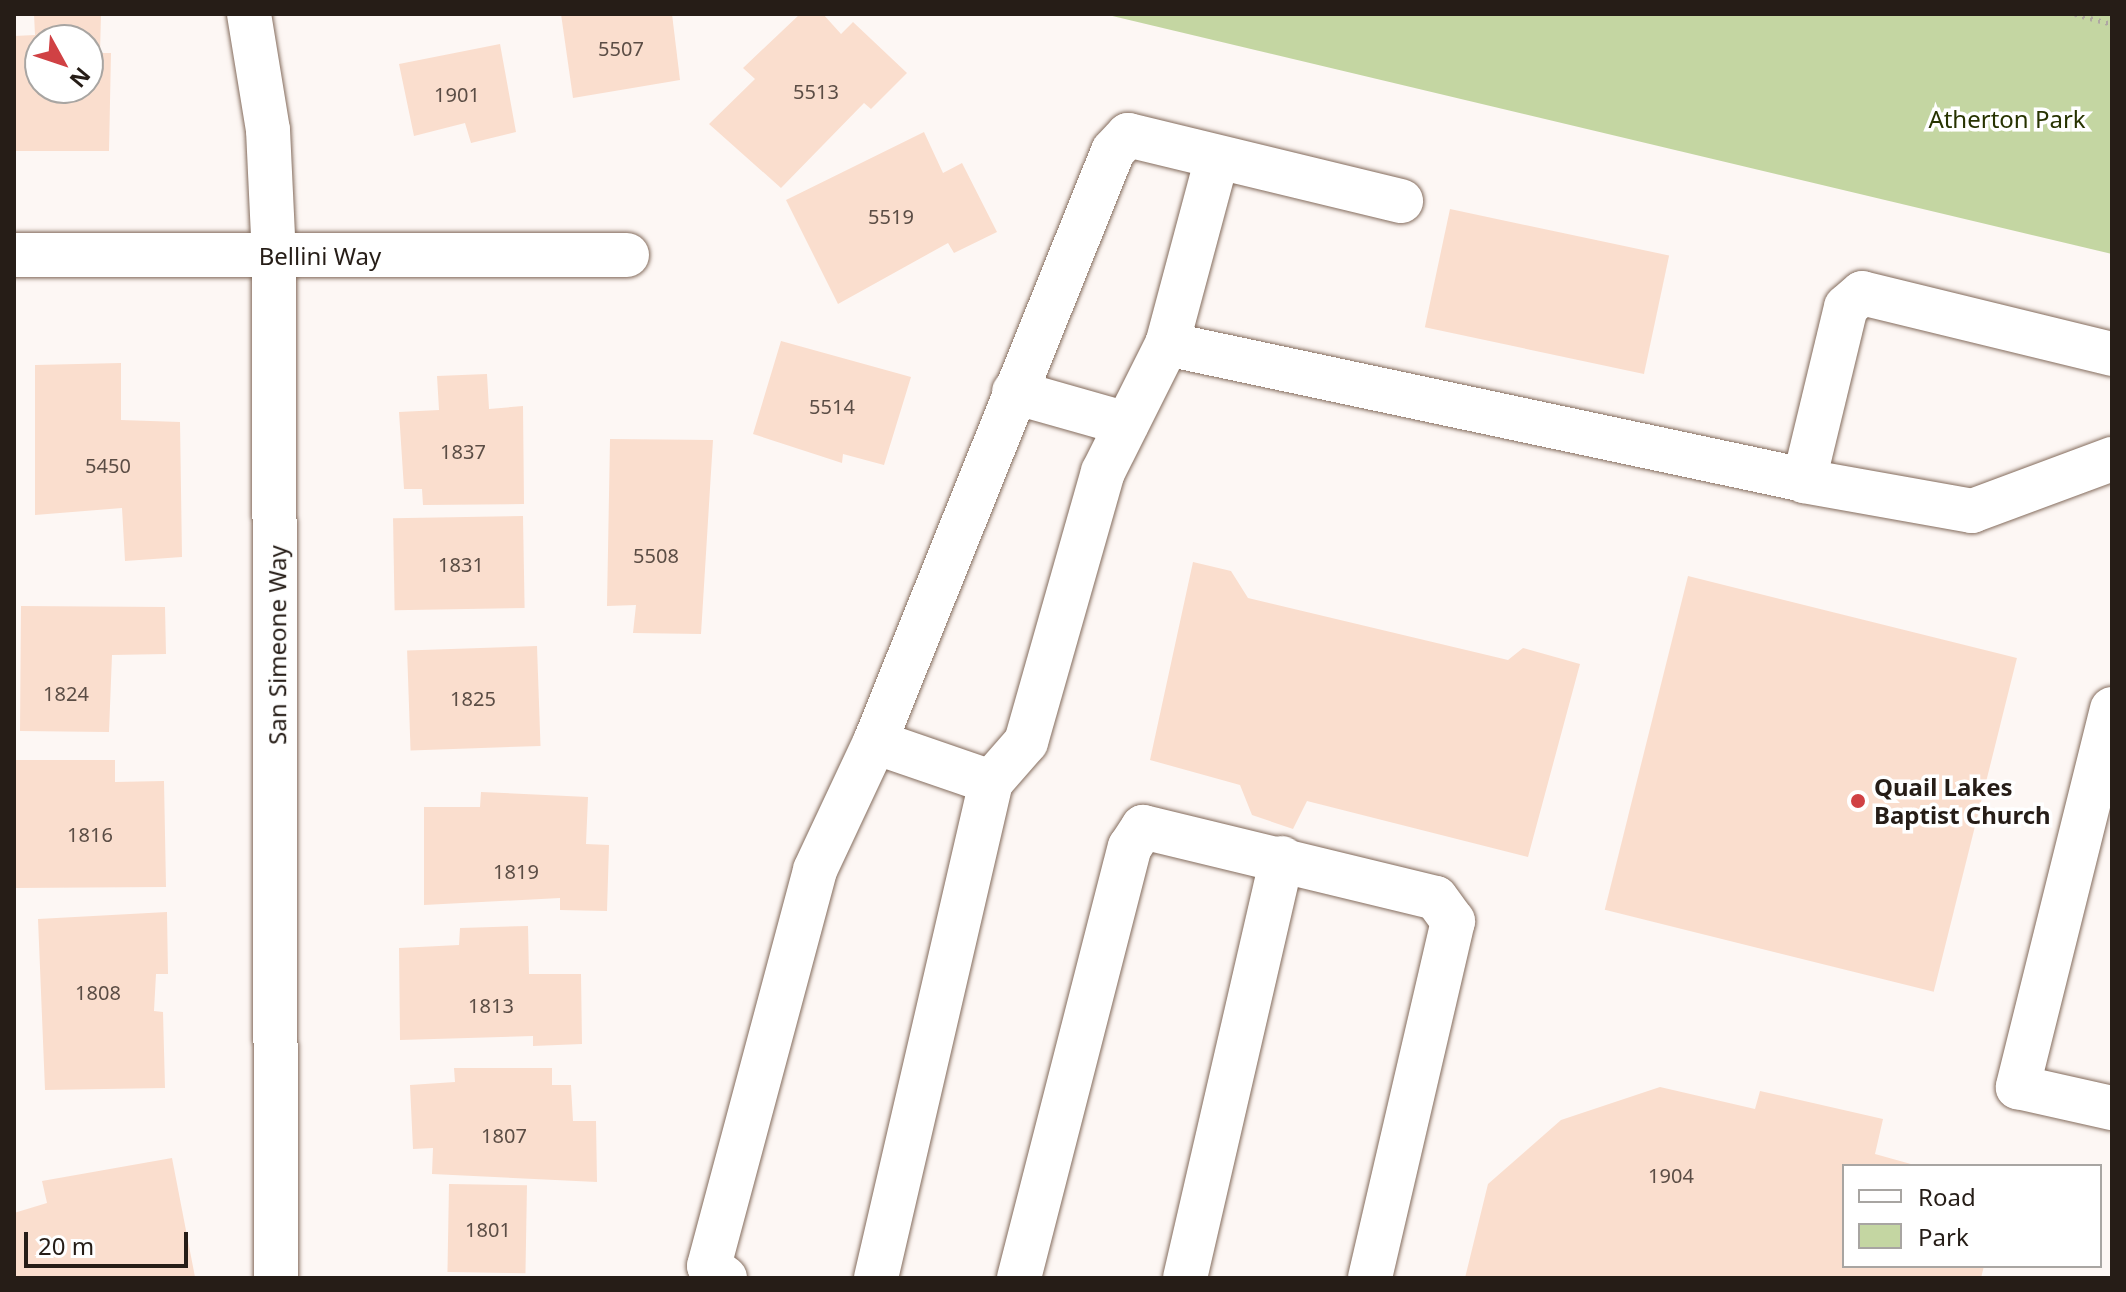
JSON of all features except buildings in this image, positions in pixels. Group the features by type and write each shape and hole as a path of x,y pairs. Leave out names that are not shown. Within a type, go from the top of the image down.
{"street":[{"name":"San Simeone Way","path":"249,14 268,130 274,256 276,1278"},
{"path":"725,1278 709,1266 815,870 875,742 1113,151 1128,135 1401,201"},
{"path":"876,1278 991,782 1026,742 1103,472 1167,344 1217,158"},
{"name":"Bellini Way","path":"14,255 627,255"},
{"path":"1804,480 1846,307 1862,293 2112,354"},
{"path":"1167,344 1804,480 1972,511 2112,459"},
{"path":"1014,392 1127,424"},
{"path":"2112,709 2018,1087 2112,1108"},
{"path":"875,742 991,782"},
{"path":"1019,1278 1130,847 1143,827 1282,858 1436,898 1453,921 1370,1278"},
{"path":"1185,1278 1282,858"}],"path":[{"path":"2075,14 2112,24"}],"green space":[{"name":"Atherton Park","path":"1104,14 2112,14 2112,254"}],"place":[{"name":"Quail Lakes Baptist Church","path":"1858,801"}]}
